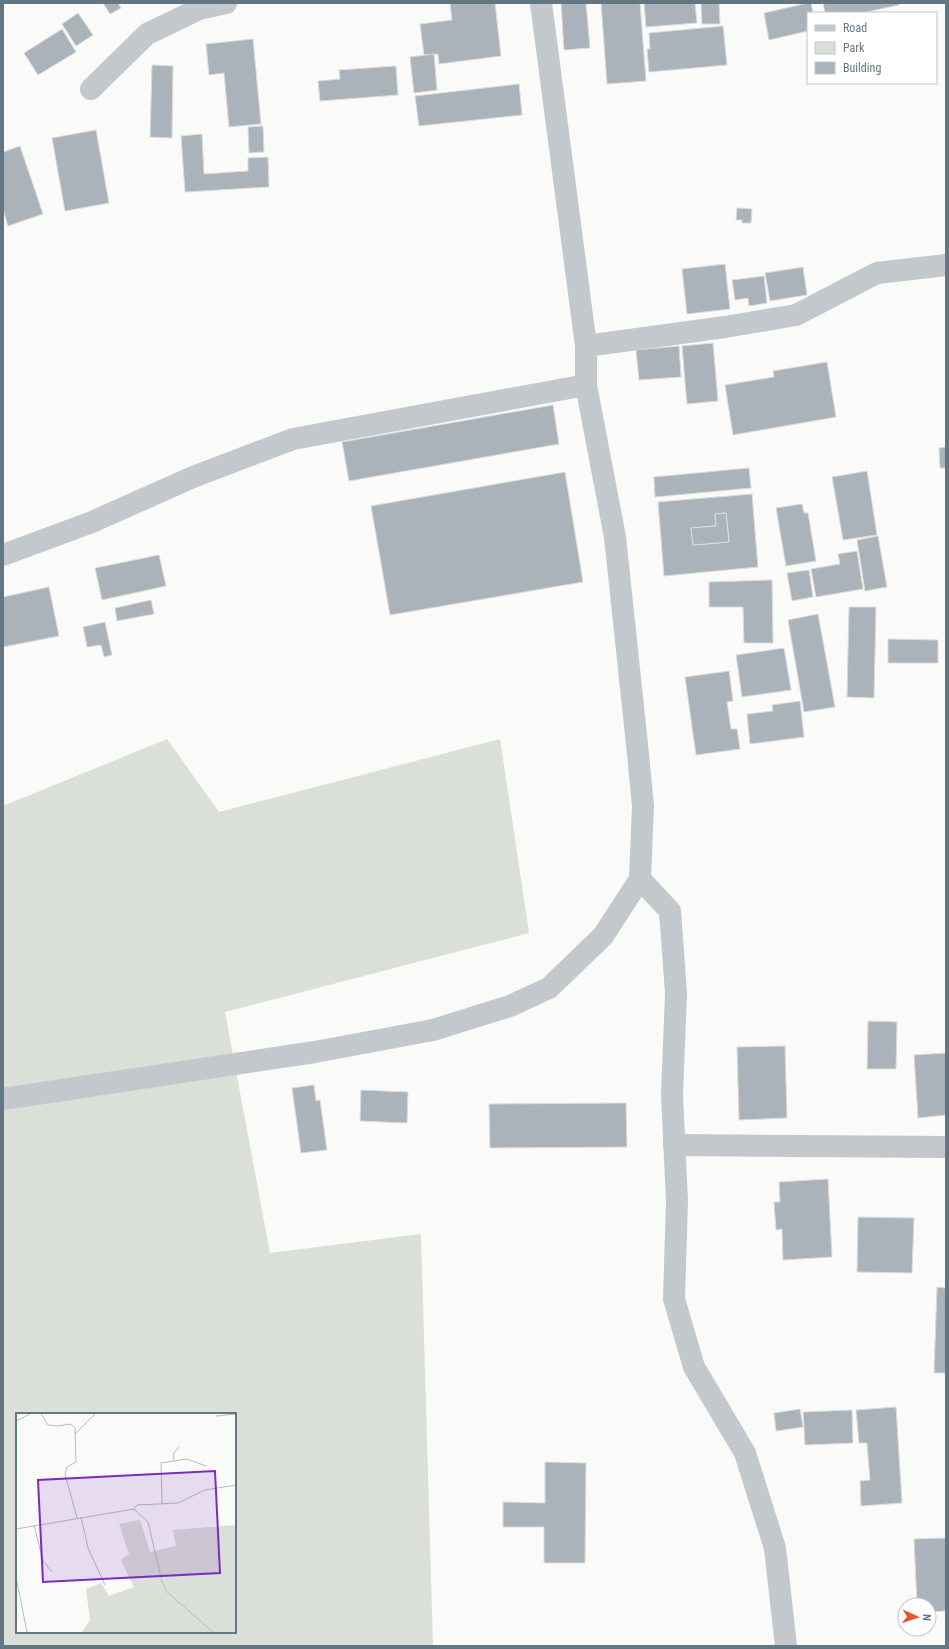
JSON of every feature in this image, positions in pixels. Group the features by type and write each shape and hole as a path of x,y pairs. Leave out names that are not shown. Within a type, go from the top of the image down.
{"street":[{"path":"91,89 147,34 199,8 226,3"},
{"path":"3,1099 330,1049 433,1030 510,1006 549,988 603,936 640,879 643,806 615,537 586,385 586,346 541,3"},
{"path":"586,346 724,327 796,315 876,273 946,265"},
{"path":"3,555 92,522 193,477 293,439 586,385"},
{"path":"640,879 670,911 676,993 672,1095 677,1201 674,1299 694,1367 745,1453 775,1548 786,1646"},
{"path":"674,1145 946,1147"}],"green space":[{"path":"167,739 219,812 500,739 529,933 225,1012 270,1253 421,1234 433,1646 3,1646 3,806"}],"building":[{"path":"103,3 118,3 121,8 110,14"},
{"path":"450,3 495,3 501,56 439,64 438,54 424,55 420,24 452,20"},
{"path":"561,3 586,3 590,48 564,50"},
{"path":"601,3 640,3 646,81 607,84"},
{"path":"644,3 695,3 697,23 646,27"},
{"path":"701,3 719,3 720,24 702,24"},
{"path":"808,3 811,3 813,12 807,12 807,31 769,40 764,13"},
{"path":"823,3 899,3 899,5 867,12 825,12"},
{"path":"78,13 93,35 76,46 62,24"},
{"path":"723,26 727,65 649,72 647,49 650,49 649,33"},
{"path":"62,29 76,52 38,75 24,53"},
{"path":"253,39 261,124 229,127 224,73 209,75 206,44"},
{"path":"434,54 437,90 414,93 410,57"},
{"path":"152,65 173,66 172,138 150,137"},
{"path":"396,66 398,95 320,101 318,81 340,79 339,70"},
{"path":"519,84 522,115 419,126 415,96"},
{"path":"263,126 264,152 249,153 248,127"},
{"path":"96,130 109,203 65,211 52,138"},
{"path":"202,134 204,174 248,171 248,158 268,157 269,187 185,192 181,136"},
{"path":"20,146 43,214 8,226 3,209 3,152"},
{"path":"737,208 752,209 751,223 742,223 742,220 736,220"},
{"path":"725,264 730,309 687,314 682,269"},
{"path":"803,267 807,295 770,301 765,273"},
{"path":"764,276 767,303 749,306 748,298 735,300 732,280"},
{"path":"713,343 718,401 687,404 682,346"},
{"path":"679,346 681,377 639,380 636,350"},
{"path":"827,362 836,417 733,435 725,385 774,377 773,371"},
{"path":"553,405 559,444 349,481 342,442"},
{"path":"946,447 946,468 940,468 939,448"},
{"path":"749,468 751,488 655,497 654,477"},
{"path":"867,471 877,535 843,540 832,477"},
{"path":"565,472 583,582 390,615 371,506"},
{"path":"752,494 758,567 664,576 658,502","holes":["726,513 729,542 693,545 691,528 716,526 715,514"]},
{"path":"802,504 804,513 808,513 816,561 786,566 776,508"},
{"path":"726,513 729,542 693,545 691,528 716,526 715,514"},
{"path":"878,536 887,587 865,591 857,540"},
{"path":"857,551 863,589 816,597 811,569 840,564 838,554"},
{"path":"159,555 166,586 102,600 95,568"},
{"path":"809,570 813,597 792,601 787,573"},
{"path":"772,580 773,643 744,643 743,607 709,607 709,582"},
{"path":"49,587 59,636 3,647 3,597"},
{"path":"151,600 154,614 117,621 115,608"},
{"path":"849,607 876,607 874,698 847,697"},
{"path":"818,614 835,707 804,712 788,620"},
{"path":"105,622 112,655 104,657 101,645 87,647 83,627"},
{"path":"888,639 938,640 938,663 888,663"},
{"path":"784,648 791,690 742,697 736,655"},
{"path":"729,671 733,701 727,702 731,729 737,729 740,749 696,755 685,677"},
{"path":"800,701 804,737 750,744 747,714 773,711 772,705"},
{"path":"868,1021 897,1022 896,1069 867,1069"},
{"path":"785,1046 787,1118 739,1120 737,1047"},
{"path":"946,1053 946,1115 918,1118 914,1055"},
{"path":"314,1085 316,1101 320,1100 327,1150 301,1153 292,1088"},
{"path":"361,1090 408,1092 407,1123 360,1121"},
{"path":"626,1103 627,1147 490,1148 489,1104"},
{"path":"828,1179 832,1257 783,1260 782,1229 776,1230 774,1202 780,1202 779,1182"},
{"path":"858,1217 914,1218 912,1273 857,1272"},
{"path":"937,1287 946,1288 946,1373 934,1373"},
{"path":"896,1407 902,1503 861,1506 860,1481 870,1480 867,1443 859,1443 856,1410"},
{"path":"800,1409 803,1427 776,1431 774,1413"},
{"path":"852,1410 853,1443 805,1445 803,1412"},
{"path":"545,1462 586,1463 585,1563 544,1563 544,1527 503,1527 503,1502 545,1503"},
{"path":"946,1538 946,1611 937,1612 937,1597 917,1597 914,1539"}]}
